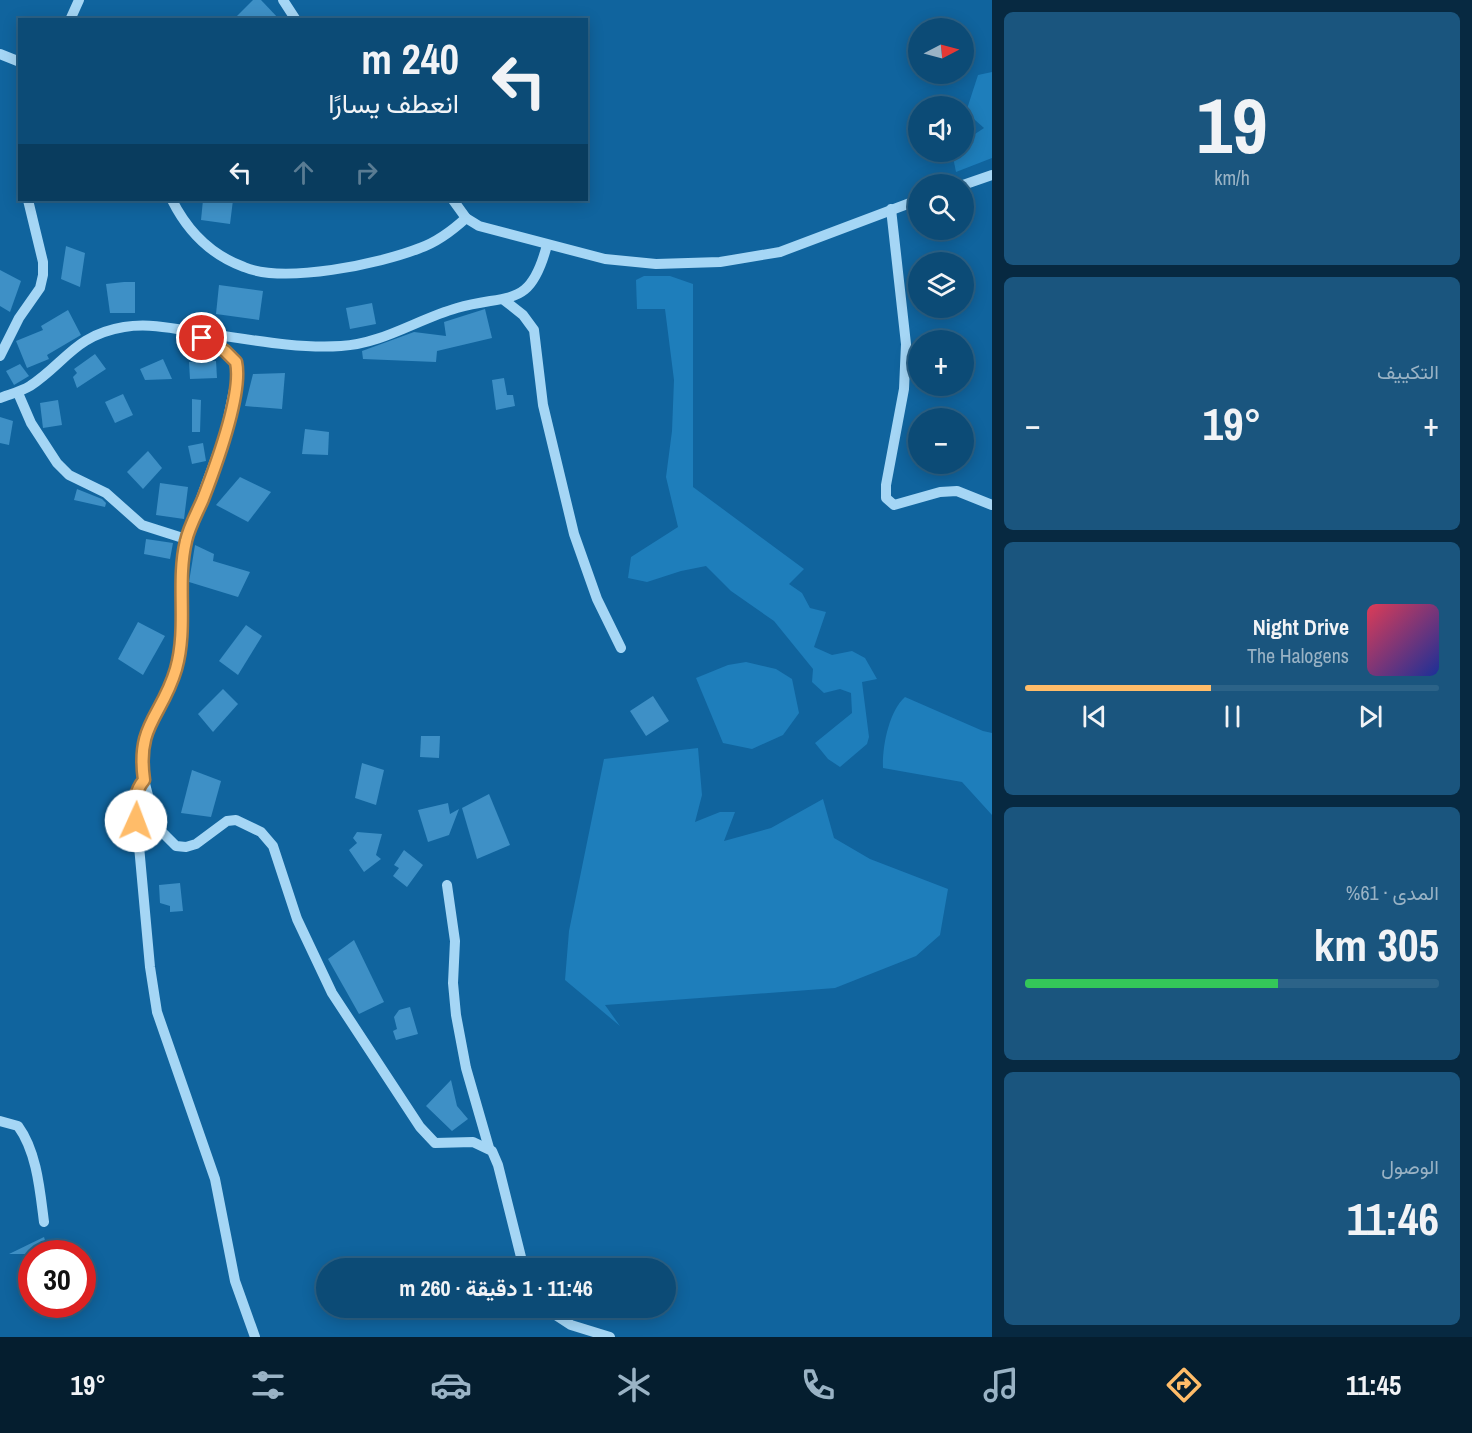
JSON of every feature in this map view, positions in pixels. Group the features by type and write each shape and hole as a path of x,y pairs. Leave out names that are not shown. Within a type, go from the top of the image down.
{"street":[{"path":"71,18 79,0"},
{"path":"283,0 295,18"},
{"path":"0,54 18,61"},
{"path":"974,181 992,175"},
{"path":"0,356 19,318 40,288 43,276 43,262 28,201"},
{"path":"172,201 181,218 196,236 219,255 245,268 289,274 347,266 422,248 466,218"},
{"path":"454,201 466,218 479,226 547,245 624,262 720,262 780,252 908,204"},
{"path":"891,210 906,344 904,389 886,484 886,498 894,505 940,492 957,492 992,505"},
{"path":"0,398 18,393 46,375 73,348 109,331 145,325 271,342 339,346 380,338 461,307 504,300 529,287 535,279 547,245"},
{"path":"504,300 523,315 534,330 543,405 574,534 597,599 621,648"},
{"path":"189,331 232,355 238,370 225,433 186,539 182,568 180,651 167,692 147,730 142,746 144,780 151,807 161,831 176,846 186,848 196,844 227,821 236,820 261,832 273,846 297,919 332,993 420,1128 435,1143 472,1142 489,1148"},
{"path":"18,393 31,423 57,463 69,475 106,493 142,525 186,539"},
{"path":"144,780 138,788 135,802 150,967 157,1012 215,1179 235,1281 255,1337"},
{"path":"447,885 455,941 453,982 456,1015 466,1068 489,1148 498,1165 521,1258"},
{"path":"0,1121 18,1126 27,1141 37,1175 44,1222"},
{"path":"560,1318 571,1325 610,1337"}],"shaded area":[{"path":"992,72 992,158 956,172 954,162 974,162 974,135 984,128 974,119 974,96 971,96 978,75"},
{"path":"644,276 670,276 693,284 693,487 804,569 789,584 802,593 810,608 826,612 814,647 832,655 852,651 865,658 877,679 862,682 869,737 867,744 840,767 828,759 815,743 852,713 851,693 840,689 824,693 812,682 813,669 774,621 731,591 706,566 647,582 628,578 631,557 678,527 666,477 672,431 674,380 665,309 637,309 636,280"},
{"path":"746,662 776,669 792,679 799,713 783,735 752,749 723,743 696,678 728,665"},
{"path":"905,697 992,733 992,815 962,782 883,768 884,750 891,720 899,703"},
{"path":"698,748 702,795 695,822 720,812 735,812 724,841 771,828 823,799 834,838 870,859 948,889 940,935 916,956 835,988 605,1005 620,1026 565,980 569,931 604,759"}],"building":[{"path":"253,0 261,0 278,18 235,18"},
{"path":"203,201 233,201 230,224 201,220"},
{"path":"66,246 85,253 80,287 61,279"},
{"path":"0,270 21,281 10,312 0,306"},
{"path":"135,282 135,313 110,313 106,284"},
{"path":"219,285 263,291 259,320 216,314"},
{"path":"372,303 376,324 350,329 346,308"},
{"path":"485,309 492,338 437,351 436,362 363,359 362,351 414,332 446,336 444,322"},
{"path":"68,310 81,335 47,355 49,359 27,368 16,341 43,330 41,326"},
{"path":"95,354 106,369 77,388 73,377 77,373 74,369"},
{"path":"163,359 172,379 145,380 140,369"},
{"path":"216,361 217,378 190,379 189,362"},
{"path":"20,364 29,376 14,385 6,371"},
{"path":"285,373 282,409 245,406 253,374"},
{"path":"504,378 507,395 513,395 515,406 496,410 492,380"},
{"path":"123,394 133,415 115,423 105,402"},
{"path":"192,399 201,400 200,432 192,432"},
{"path":"58,400 62,425 43,428 40,403"},
{"path":"0,417 13,421 9,445 0,443"},
{"path":"305,429 329,432 328,455 302,454"},
{"path":"203,443 206,461 192,464 188,446"},
{"path":"148,451 162,468 143,489 127,472"},
{"path":"240,477 271,492 248,522 216,505"},
{"path":"160,483 188,487 184,519 156,515"},
{"path":"77,489 102,499 106,503 105,507 74,500"},
{"path":"146,539 173,543 170,559 144,554"},
{"path":"195,545 214,554 213,561 250,572 238,597 189,582"},
{"path":"138,622 165,636 143,675 118,659"},
{"path":"246,625 262,636 238,675 219,661"},
{"path":"223,689 238,704 213,732 198,714"},
{"path":"653,696 669,721 646,736 630,711"},
{"path":"421,736 440,736 439,758 420,757"},
{"path":"362,763 384,770 376,805 355,798"},
{"path":"192,770 221,781 211,817 181,813"},
{"path":"489,794 510,845 477,859 462,808"},
{"path":"448,803 450,814 459,809 449,835 428,842 418,810"},
{"path":"357,832 382,834 376,855 381,859 364,872 349,850 357,843 353,838"},
{"path":"404,850 423,865 407,887 393,876 399,868 394,865"},
{"path":"180,883 183,911 170,912 170,906 160,903 159,885"},
{"path":"354,940 384,1002 359,1014 328,959"},
{"path":"410,1007 418,1034 396,1040 393,1031 397,1029 394,1017 399,1010"},
{"path":"451,1080 457,1106 468,1119 452,1131 426,1106"}],"route":[{"path":"136,821 135,802 138,788 144,780 142,746 152,719 167,692 180,651 183,614 182,568 186,539 204,497 225,433 236,388 238,370 232,355 202,338"}]}
